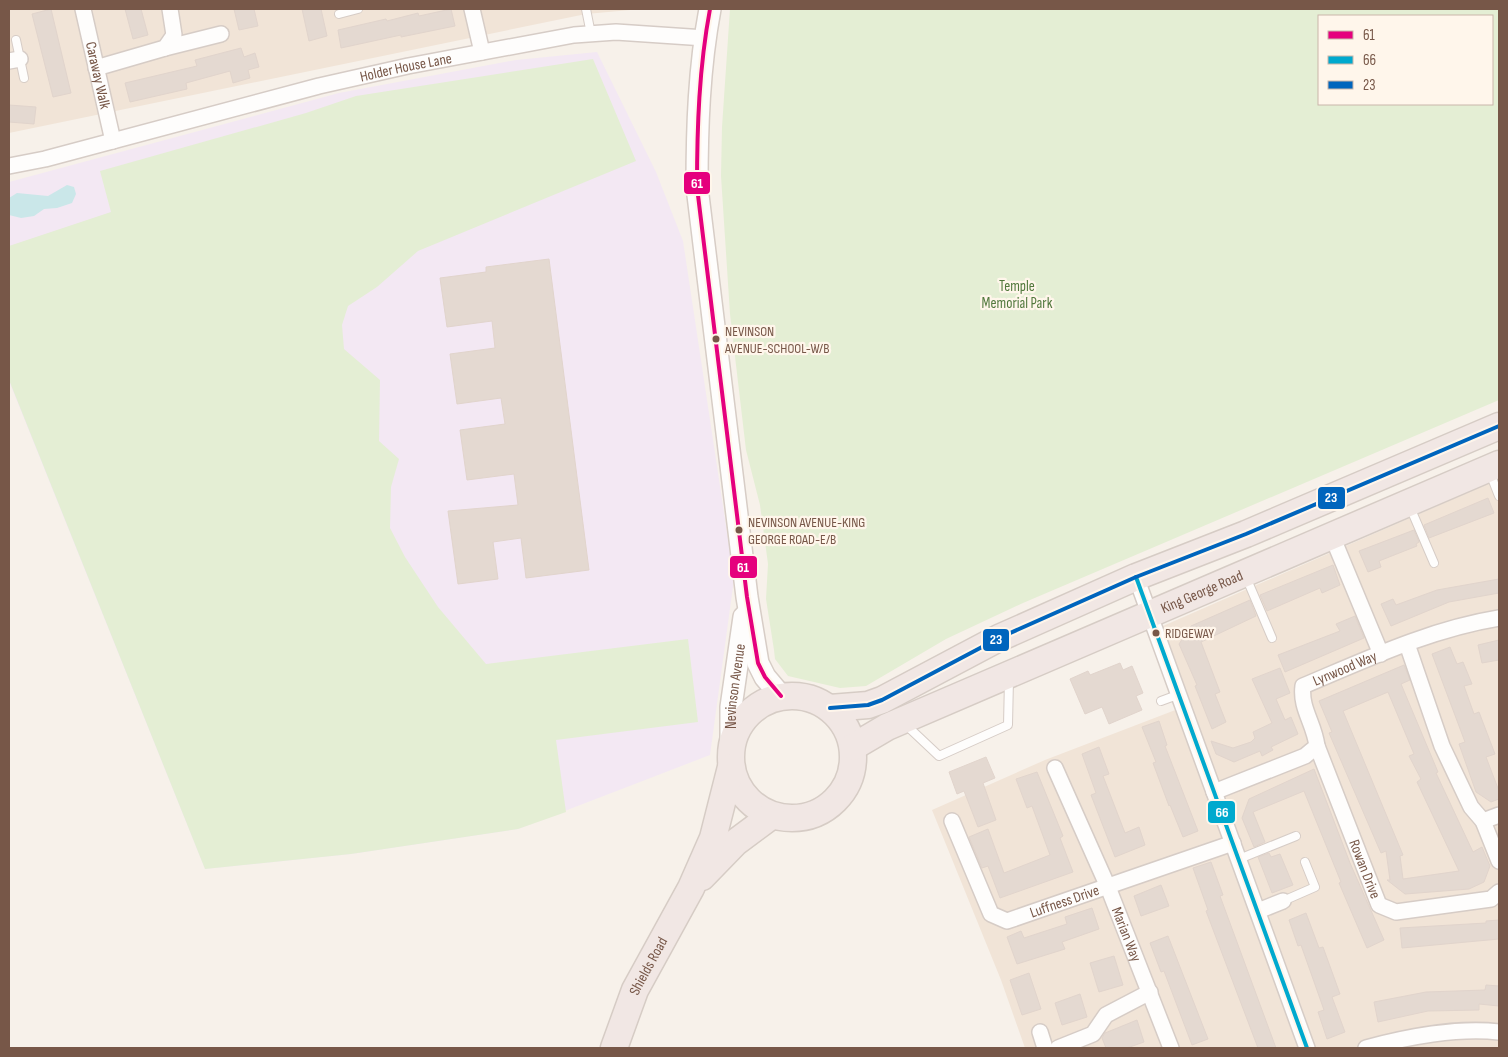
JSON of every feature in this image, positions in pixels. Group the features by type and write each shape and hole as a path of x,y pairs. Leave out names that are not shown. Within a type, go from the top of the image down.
{"highway":[{"path":"830,708 868,705 882,700 999,638 1136,577 1246,534 1499,426"},
{"name":"King George Road","path":"853,748 902,721 1494,466"},
{"path":"781,696 798,696 815,700 830,708 841,719 849,733 853,748 853,769 845,789 831,805 813,816 792,819 771,816 756,808 744,797 736,783 731,756 737,728 748,713 764,702 781,696"},
{"name":"Shields Road","path":"614,1048 635,990 691,888 712,838 731,756"},
{"name":"Shields Road","path":"691,888 736,842 771,816"}],"street":[{"name":"Caraway Walk","path":"83,9 113,141"},
{"path":"165,48 174,36 170,9"},
{"path":"472,9 482,52"},
{"name":"Nevinson Avenue","path":"710,9 705,38 697,126 697,187 747,598 758,663 764,676 781,696"},
{"name":"Holder House Lane","path":"9,166 45,159 319,86 574,35 616,32 705,38"},
{"path":"96,68 222,34"},
{"path":"1332,536 1381,654"},
{"path":"1136,577 1307,1048"},
{"name":"Nevinson Avenue","path":"731,756 731,708 747,598"},
{"name":"Lynwood Way","path":"1317,746 1315,731 1301,700 1303,686 1381,654 1464,624 1499,618"},
{"path":"1407,644 1442,746 1471,807 1483,822 1499,861"},
{"path":"1214,792 1305,756 1317,746"},
{"name":"Rowan Drive","path":"1317,746 1379,905 1396,912 1491,899 1499,892"},
{"name":"Marian Way","path":"1055,768 1108,886 1171,1048"},
{"path":"1483,822 1499,815"},
{"name":"Luffness Drive","path":"952,821 991,914 1007,921 1233,843"},
{"path":"1258,911 1283,901"},
{"path":"1058,1048 1093,1034 1106,1015 1150,992"},
{"path":"1040,1032 1045,1048"},
{"path":"1366,1048 1429,1035 1499,1032"}],"lane":[{"path":"339,14 358,9"},
{"path":"586,9 591,34"},
{"path":"16,40 14,60 24,78"},
{"path":"1494,466 1499,496"},
{"path":"1408,503 1434,563"},
{"path":"1244,573 1272,638"},
{"path":"902,721 939,756 1008,725 1009,674"},
{"path":"1161,701 1180,694"},
{"path":"1239,859 1296,836"},
{"path":"1283,901 1316,887 1305,862"}],"shaded area":[{"path":"9,9 641,9 586,14 9,133"},
{"path":"597,52 656,172 683,241 734,579 710,755 518,829 351,854 205,869 9,381 9,182 339,93 516,60"},
{"path":"1499,479 1499,1048 1025,1048 1001,980 932,810 1045,760 1191,704 1163,626"}],"green space":[{"name":"Temple Memorial Park","path":"730,9 1499,9 1499,400 1023,603 946,639 866,686 840,688 788,676 775,659 766,599 768,564 760,505 746,450 730,314 721,176 722,127"},
{"path":"593,59 636,161 418,251 377,287 348,306 342,325 344,349 380,380 379,441 399,459 391,487 390,528 405,557 438,607 486,664 688,639 698,722 556,740 566,812 518,829 351,854 205,869 9,380 9,246 111,212 100,171 306,113 356,96"}],"water":[{"path":"67,185 74,187 76,194 72,203 57,208 44,209 34,216 21,218 9,215 9,198 17,193 48,196"}],"building":[{"path":"51,9 71,93 53,97 32,14"},
{"path":"125,9 141,9 148,35 133,39"},
{"path":"234,9 254,9 258,26 239,30"},
{"path":"302,9 321,9 327,36 309,41"},
{"path":"451,9 455,26 341,48 338,30 418,13 419,16"},
{"path":"241,48 244,57 255,53 259,67 248,70 250,78 233,83 230,71 186,83 187,89 130,102 125,83 197,66 195,60"},
{"path":"9,105 36,107 34,124 9,122"},
{"path":"549,259 589,570 526,578 521,538 493,542 498,579 458,584 448,511 518,505 514,474 467,480 460,430 505,424 501,398 457,404 450,354 495,348 492,321 447,327 440,278 486,272 486,267"},
{"path":"1488,498 1494,513 1429,538 1424,525"},
{"path":"1414,530 1419,542 1416,544 1417,546 1379,561 1381,567 1368,572 1359,551"},
{"path":"1333,565 1340,585 1322,593 1320,588 1267,611 1260,595"},
{"path":"1499,579 1499,593 1449,602 1391,626 1381,604 1393,599 1396,605 1437,590"},
{"path":"1250,600 1256,616 1201,642 1220,692 1215,694 1226,722 1212,729 1195,686 1197,685 1179,644 1191,626"},
{"path":"1355,616 1364,638 1285,672 1278,655 1340,631 1336,624"},
{"path":"1499,640 1499,660 1482,663 1478,645"},
{"path":"1450,647 1457,664 1463,662 1472,684 1464,686 1474,714 1479,712 1495,754 1486,757 1499,791 1499,799 1491,802 1476,792 1459,744 1465,742 1432,654"},
{"path":"1120,663 1123,670 1132,666 1143,693 1136,696 1142,710 1109,724 1102,707 1085,714 1070,679 1088,671 1090,675"},
{"path":"1404,665 1410,680 1401,684 1438,772 1436,773 1473,852 1482,847 1490,866 1484,882 1469,889 1405,894 1387,880 1390,880 1386,851 1381,853 1329,733 1332,732 1319,701","holes":["1388,692 1414,754 1409,756 1421,779 1417,782 1459,871 1403,879 1400,856 1403,855 1343,711"]},
{"path":"1280,668 1290,693 1276,699 1285,720 1291,717 1298,734 1271,747 1273,750 1262,756 1260,751 1234,762 1216,754 1211,741 1233,748 1251,742 1255,738 1253,732 1272,723 1252,679"},
{"path":"1159,721 1167,745 1165,746 1198,831 1183,837 1169,806 1153,763 1156,762 1142,727"},
{"path":"1099,747 1109,774 1103,776 1125,833 1139,827 1145,845 1115,857 1091,795 1096,793 1082,754"},
{"path":"986,757 995,778 983,783 996,820 978,827 964,791 957,794 949,772"},
{"path":"1314,769 1350,863 1384,940 1367,948 1339,883 1341,882 1304,791 1253,812 1265,842 1254,847 1242,818 1249,799"},
{"path":"1037,772 1063,836 1060,838 1073,872 1000,898 988,866 982,868 969,837 988,829 1004,873 1050,855 1032,806 1027,808 1016,779"},
{"path":"1269,853 1271,857 1280,854 1293,885 1272,893 1258,857"},
{"path":"1211,862 1223,895 1220,896 1276,1048 1258,1048 1206,911 1208,910 1193,868"},
{"path":"1161,885 1169,906 1141,916 1134,896"},
{"path":"1092,908 1099,929 1062,942 1065,949 1017,964 1007,937 1021,931 1024,938 1067,924 1065,917"},
{"path":"1306,913 1319,948 1323,947 1340,994 1332,997 1345,1032 1327,1039 1318,1012 1324,1010 1301,945 1298,946 1289,920"},
{"path":"1499,920 1499,939 1402,948 1400,928 1486,923 1486,921"},
{"path":"1168,936 1208,1039 1192,1045 1164,971 1161,972 1150,943"},
{"path":"1114,956 1123,985 1099,992 1090,963"},
{"path":"1029,973 1041,1009 1022,1015 1010,980"},
{"path":"1486,985 1499,986 1499,1006 1479,1004 1479,1010 1428,1011 1378,1022 1374,1002 1426,992 1485,990"},
{"path":"1080,994 1087,1017 1062,1025 1055,1003"},
{"path":"1137,1020 1144,1042 1127,1048 1106,1048 1102,1038 1105,1033"}],"transit line":[{"name":"61","path":"710,9 703,53 699,98 697,187 747,597 758,663 765,677 781,696"},
{"name":"23","path":"830,708 868,705 882,700 999,638 1136,577 1246,534 1499,426"},
{"name":"66","path":"1136,577 1307,1048"}],"place":[{"name":"NEVINSON AVENUE-SCHOOL-W/B","path":"716,339"},
{"name":"NEVINSON AVENUE-KING GEORGE ROAD-E/B","path":"739,530"},
{"name":"RIDGEWAY","path":"1156,633"}]}
